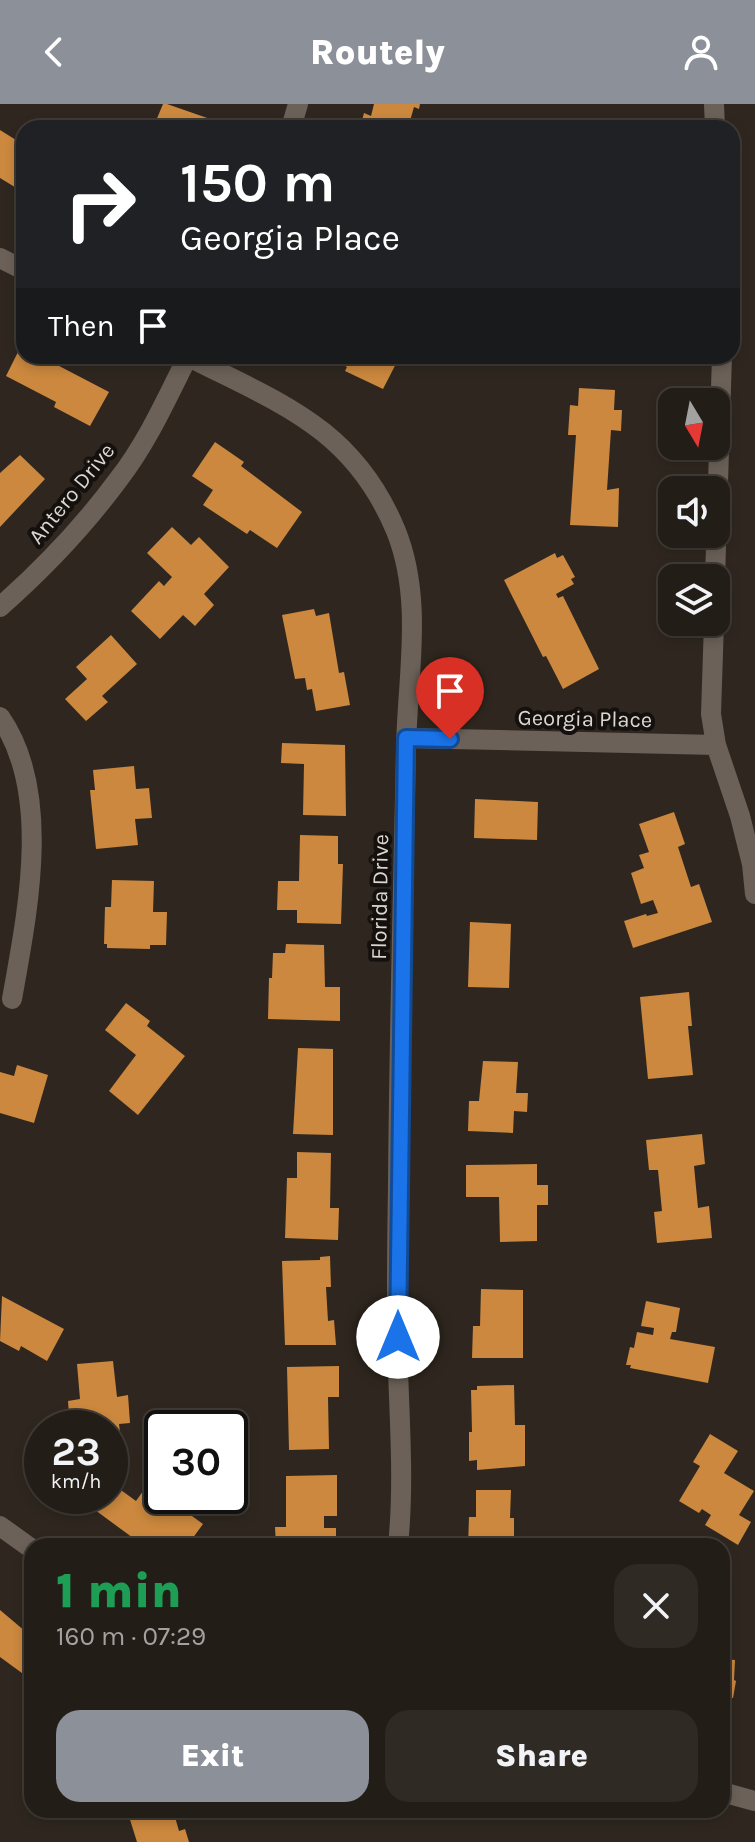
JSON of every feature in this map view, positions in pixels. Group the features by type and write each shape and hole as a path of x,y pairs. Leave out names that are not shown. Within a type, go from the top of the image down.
{"street":[{"name":"Antero Drive","path":"0,607 77,529 120,478 184,364"},
{"name":"Florida Drive","path":"203,364 311,420 355,462 374,488 403,551 412,599 406,738 398,1218 398,1366 403,1497 399,1538"},
{"path":"715,564 722,364"},
{"path":"714,636 711,714 716,745 740,816 752,864 755,894"},
{"path":"0,717 17,747 30,807 28,894 12,999"},
{"name":"Georgia Place","path":"406,738 716,745"},
{"path":"0,1526 24,1543"},
{"path":"730,1794 755,1801"}],"building":[{"path":"163,104 167,104 213,120 156,120"},
{"path":"374,104 420,104 419,109 414,107 410,120 362,120 364,113 371,116"},
{"path":"0,130 16,140 16,188 0,178"},
{"path":"16,356 16,364 55,364 109,392 90,426 54,407 56,402 6,376"},
{"path":"342,364 396,364 383,389 345,371 347,367"},
{"path":"579,388 615,390 614,410 622,410 621,431 611,430 607,490 619,488 618,527 570,525 576,435 568,435 570,405 578,406"},
{"path":"215,442 244,462 241,466 302,512 277,548 250,530 247,534 203,505 213,490 192,476"},
{"path":"20,455 45,479 0,527 0,473"},
{"path":"172,527 191,545 199,537 229,567 204,594 214,605 195,626 183,615 160,639 131,611 159,581 164,586 172,577 147,553"},
{"path":"555,553 557,558 563,555 575,577 571,579 574,584 556,594 558,598 563,596 599,669 563,689 504,580"},
{"path":"314,609 316,616 329,613 339,673 344,672 350,705 316,711 312,689 307,690 305,678 295,679 282,615"},
{"path":"111,635 137,664 102,696 108,702 86,721 65,699 87,679 76,667"},
{"path":"282,743 345,745 346,816 303,815 304,764 281,763"},
{"path":"134,766 136,789 149,788 152,818 135,819 138,845 96,849 90,790 95,790 93,770"},
{"path":"475,799 538,802 537,840 474,838"},
{"path":"674,812 685,844 678,847 691,887 699,884 712,922 633,948 624,921 658,913 653,900 641,904 631,873 644,868 639,855 649,852 639,824"},
{"path":"300,835 338,836 338,864 343,864 341,924 297,923 297,910 277,910 278,881 299,881"},
{"path":"112,880 154,881 153,912 167,912 166,945 150,945 150,949 107,948 104,944 105,907 111,907"},
{"path":"470,922 511,924 509,988 468,987"},
{"path":"286,944 324,945 325,987 340,987 340,1021 268,1019 273,953 285,953"},
{"path":"689,992 692,1026 688,1026 693,1075 648,1079 640,997"},
{"path":"126,1003 150,1021 147,1026 185,1056 138,1115 109,1091 136,1055 105,1030"},
{"path":"298,1048 333,1049 333,1135 293,1134"},
{"path":"483,1061 518,1062 516,1093 528,1093 527,1112 514,1111 513,1133 468,1131 469,1101 479,1101"},
{"path":"17,1065 48,1075 34,1123 0,1113 0,1072 14,1076"},
{"path":"702,1134 705,1164 694,1166 698,1208 709,1206 712,1238 657,1243 654,1212 662,1211 658,1170 649,1170 646,1140"},
{"path":"297,1152 331,1153 330,1208 339,1208 338,1240 285,1238 287,1178 297,1178"},
{"path":"537,1164 537,1185 548,1185 548,1205 537,1205 537,1241 500,1242 499,1197 466,1197 466,1165"},
{"path":"330,1256 331,1287 326,1287 328,1321 334,1320 336,1345 285,1345 282,1261 320,1260 320,1257"},
{"path":"481,1289 523,1290 523,1358 472,1358 473,1326 480,1326"},
{"path":"2,1296 64,1329 47,1361 21,1346 19,1351 0,1341"},
{"path":"646,1301 680,1308 676,1332 672,1332 670,1339 715,1347 708,1383 626,1365 637,1332 653,1335 654,1328 641,1326"},
{"path":"113,1361 117,1397 128,1395 130,1423 128,1410 69,1410 68,1401 80,1399 77,1364"},
{"path":"339,1366 339,1397 328,1397 329,1449 289,1450 287,1367"},
{"path":"514,1385 515,1425 525,1425 525,1466 477,1470 477,1460 469,1461 471,1390 477,1390 477,1386"},
{"path":"710,1434 738,1451 724,1473 754,1491 739,1515 751,1522 738,1545 705,1525 711,1515 702,1509 699,1513 679,1501 700,1466 693,1462"},
{"path":"337,1475 337,1516 324,1516 324,1528 336,1528 336,1538 276,1538 275,1527 286,1527 286,1476"},
{"path":"144,1490 144,1514 189,1514 203,1524 193,1538 133,1538 100,1514 128,1514 128,1495 136,1501"},
{"path":"476,1490 511,1490 510,1518 514,1518 514,1538 468,1538 469,1517 476,1517"},
{"path":"0,1610 24,1630 24,1675 0,1657"},
{"path":"730,1660 735,1660 733,1698 730,1698"},
{"path":"130,1818 175,1818 179,1831 185,1829 189,1842 137,1842"}],"route":[{"path":"398,1337 406,738 450,739"}]}
